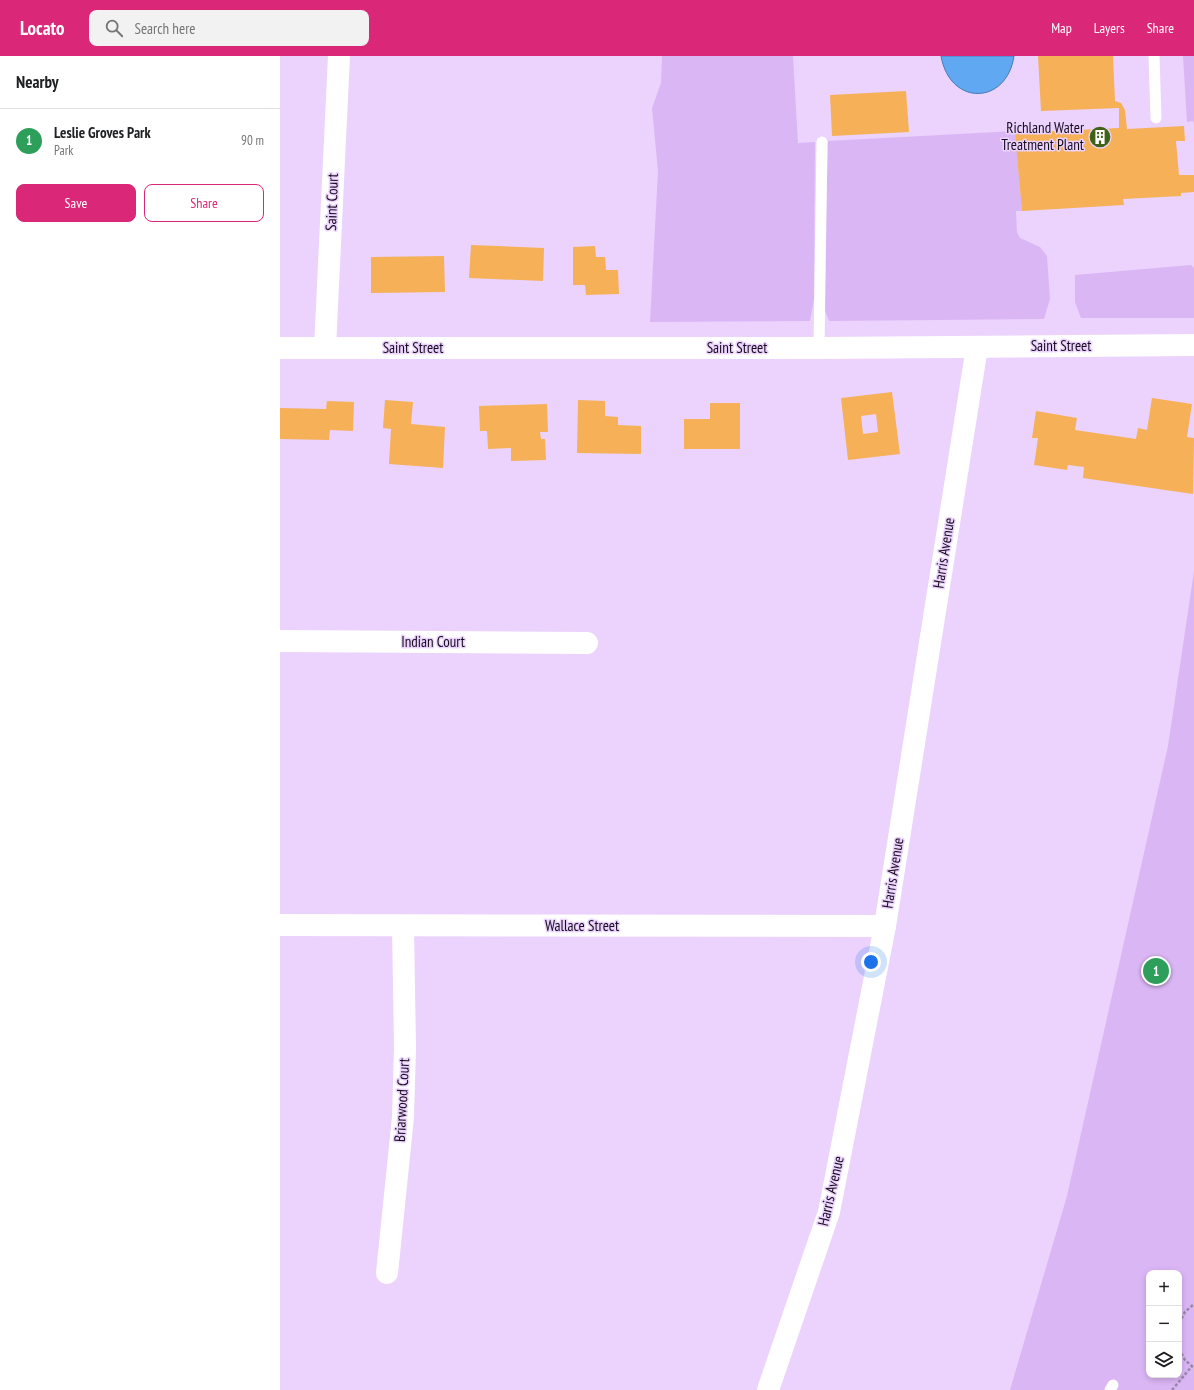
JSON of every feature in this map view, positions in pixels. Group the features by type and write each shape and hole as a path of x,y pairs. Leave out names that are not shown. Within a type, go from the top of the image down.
{"street":[{"name":"Saint Court","path":"325,348 339,56"},
{"name":"Saint Street","path":"280,348 819,348 1194,345"},
{"name":"Harris Avenue","path":"768,1390 829,1212 885,926 977,347"},
{"name":"Indian Court","path":"280,641 587,643"},
{"name":"Wallace Street","path":"280,925 885,926"},
{"name":"Briarwood Court","path":"387,1273 403,1117 405,1048 403,926"}],"lane":[{"path":"1154,56 1156,118"},
{"path":"819,348 822,142"}],"path":[{"path":"1182,1318 1185,1312 1194,1304"},
{"path":"1172,1390 1193,1367 1185,1360 1182,1354"}],"shaded area":[{"path":"662,56 793,56 798,143 815,142 814,299 810,321 650,322 658,171 652,108 661,83"},
{"path":"1183,56 1194,56 1194,124 1193,121 1187,122"},
{"path":"1015,131 1022,211 1016,211 1017,232 1020,238 1040,247 1047,256 1050,299 1044,319 829,321 824,308 828,141"},
{"path":"1191,265 1194,268 1194,318 1081,318 1075,302 1075,275"},
{"path":"1194,571 1194,1390 1010,1390 1067,1196 1168,746"}],"water":[{"path":"941,56 1014,56 1009,72 1001,84 990,91 978,94 966,91 955,84 946,73"}],"building":[{"name":"Richland Water Treatment Plant","path":"1038,56 1113,56 1115,101 1121,103 1125,110 1127,129 1184,126 1185,141 1176,141 1179,175 1194,175 1194,192 1181,193 1181,196 1123,199 1124,205 1022,211 1015,133 1119,128 1119,108 1041,111"},
{"path":"906,91 909,132 832,136 830,95"},
{"path":"471,245 544,248 543,281 469,278"},
{"path":"595,246 596,257 605,257 606,270 618,270 619,294 586,295 585,285 573,285 573,247"},
{"path":"444,256 445,292 371,293 371,257"},
{"path":"892,392 900,454 848,460 841,398","holes":["876,414 878,432 863,434 861,416"]},
{"path":"1152,398 1192,404 1187,437 1194,438 1193,494 1083,478 1084,467 1068,465 1067,470 1034,465 1038,438 1032,438 1036,411 1077,418 1075,430 1136,439 1138,428 1147,430"},
{"path":"385,400 413,402 411,424 445,427 443,468 389,464 391,429 383,428"},
{"path":"578,400 605,401 605,416 618,417 618,425 641,426 641,454 577,453"},
{"path":"327,401 354,402 353,431 330,430 329,440 280,439 280,408 326,409"},
{"path":"710,403 740,403 740,449 684,449 684,419 710,419"},
{"path":"547,404 548,432 540,432 541,439 545,439 546,460 511,461 511,448 488,449 487,431 480,431 479,406"}],"place":[{"name":"Richland Water Treatment Plant","path":"1100,137"},
{"name":"Leslie Groves Park","path":"1156,971"}]}
